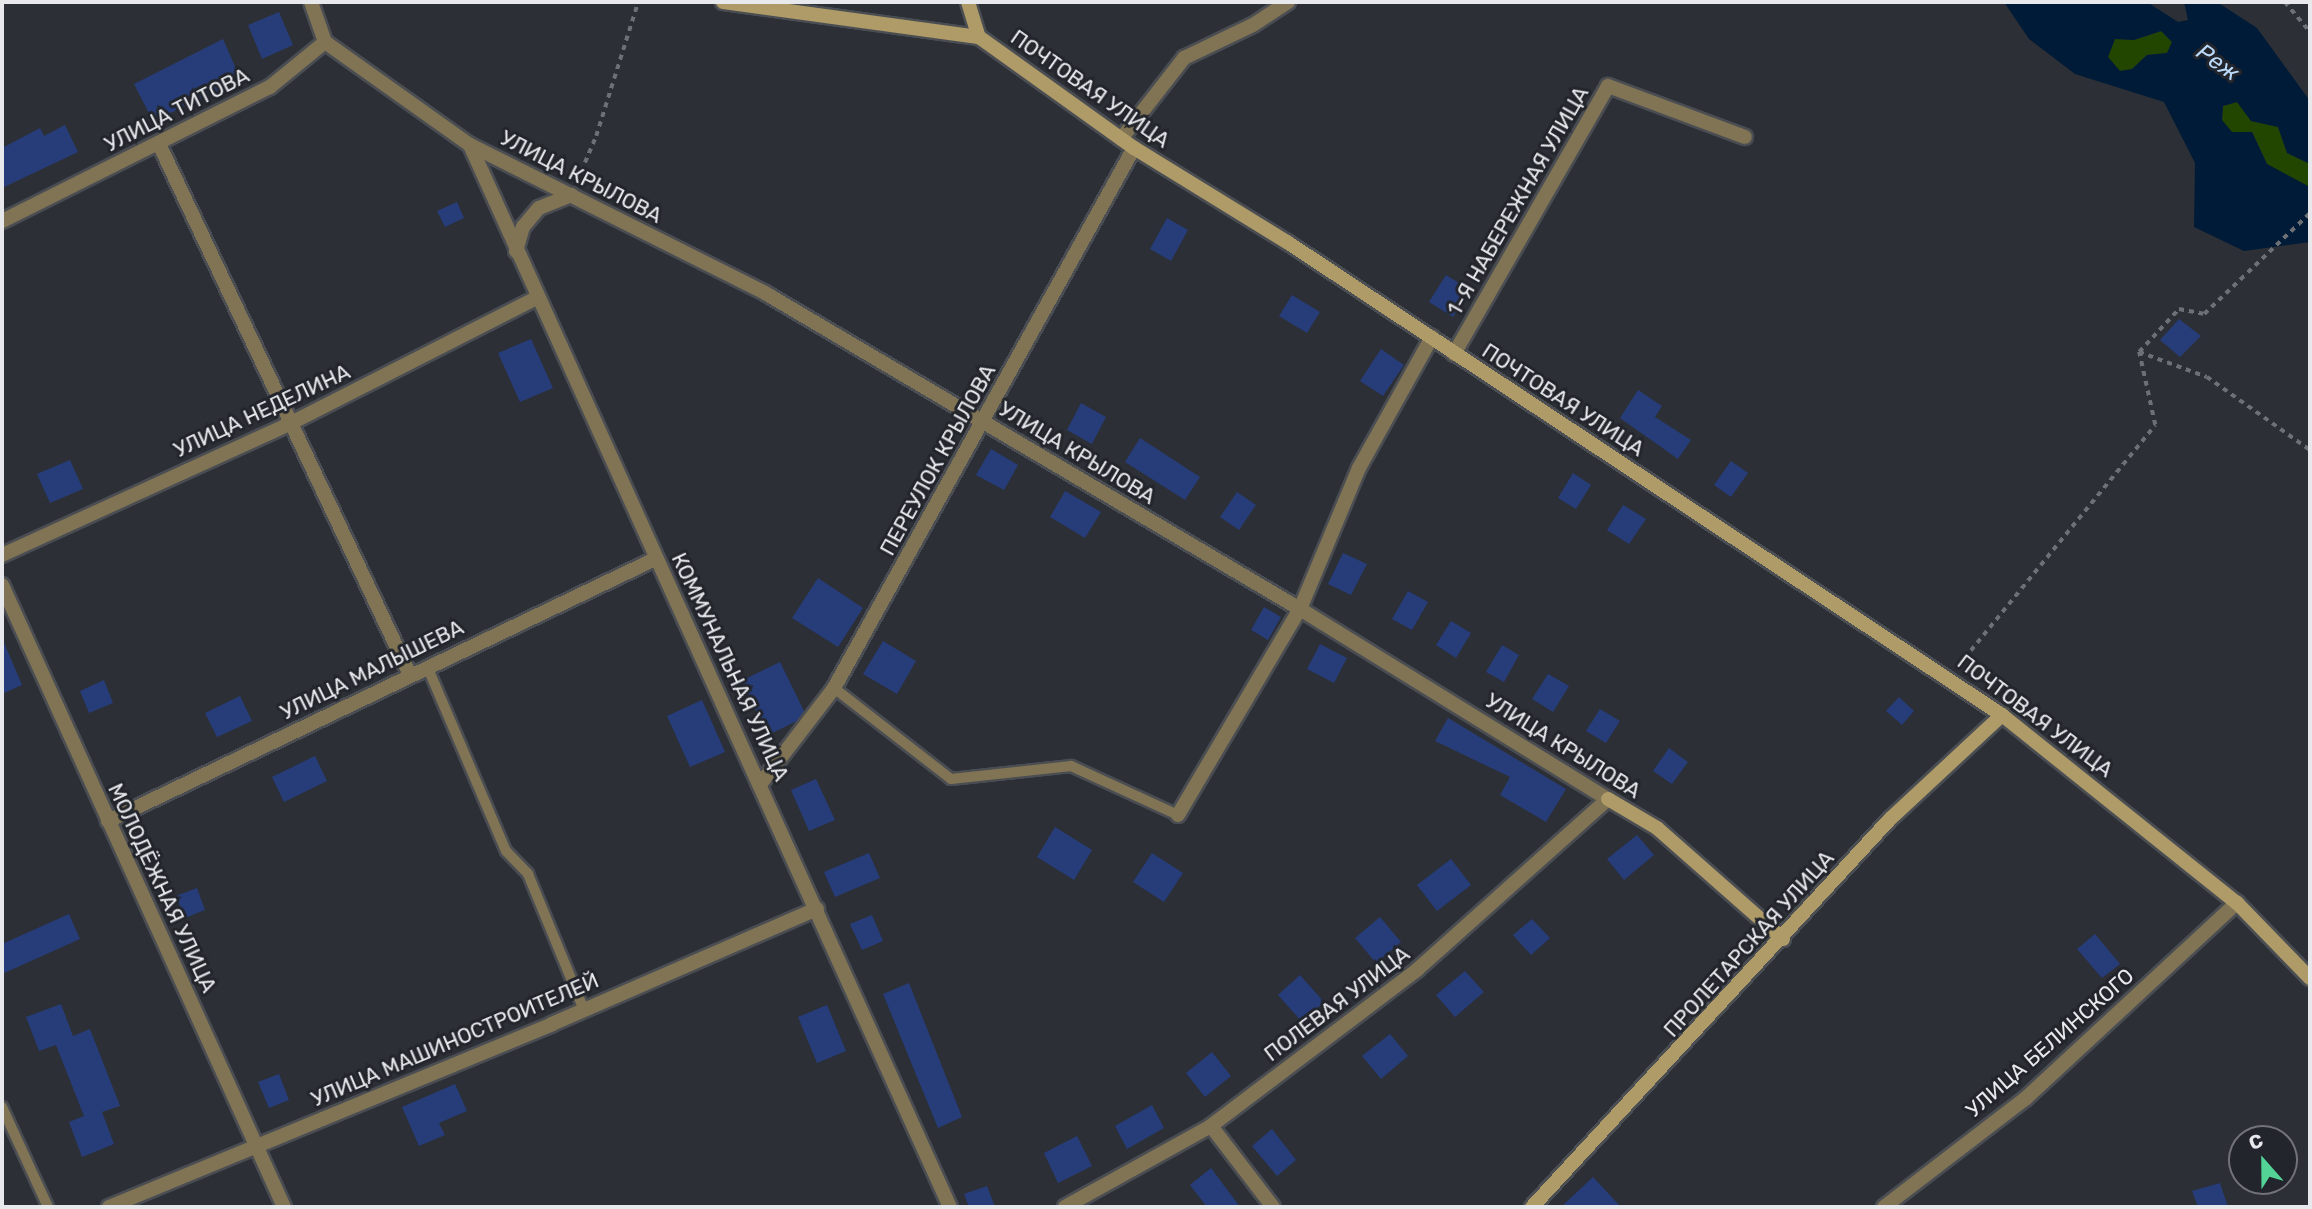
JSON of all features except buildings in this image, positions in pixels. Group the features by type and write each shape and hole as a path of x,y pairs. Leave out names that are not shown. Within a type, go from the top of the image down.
{"main road":[{"name":"ПОЧТОВАЯ УЛИЦА","path":"723,2 979,37 1134,148 1432,337 2003,715 2237,903 2310,978"},
{"path":"968,2 979,37"},
{"name":"ПРОЛЕТАРСКАЯ УЛИЦА","path":"1532,1207 1783,939 1891,819 2003,715"},
{"name":"УЛИЦА КРЫЛОВА","path":"1608,799 1657,828 1783,939"}],"street":[{"path":"311,2 325,42"},
{"path":"1121,139 1184,58 1253,25 1288,2"},
{"name":"УЛИЦА ТИТОВА","path":"2,221 270,87 325,42"},
{"name":"УЛИЦА КРЫЛОВА","path":"325,42 470,145 765,293 1300,609 1608,799"},
{"name":"1-Я НАБЕРЕЖНАЯ УЛИЦА","path":"1454,354 1608,86 1745,137"},
{"path":"159,144 410,674"},
{"name":"КОММУНАЛЬНАЯ УЛИЦА","path":"470,145 536,299 655,559 762,782 950,1207"},
{"name":"ПЕРЕУЛОК КРЫЛОВА","path":"762,782 834,688 1134,148"},
{"path":"516,251 523,227 539,208 571,195"},
{"name":"УЛИЦА НЕДЕЛИНА","path":"2,555 291,424 536,299"},
{"path":"1178,815 1300,609 1359,468 1432,337"},
{"name":"УЛИЦА МАЛЫШЕВА","path":"108,821 426,666 655,559"},
{"name":"МОЛОДЁЖНАЯ УЛИЦА","path":"2,586 284,1207"},
{"name":"ПОЛЕВАЯ УЛИЦА","path":"1065,1207 1211,1126 1417,970 1608,799"},
{"name":"УЛИЦА БЕЛИНСКОГО","path":"1884,1207 2025,1099 2237,903"},
{"name":"УЛИЦА МАШИНОСТРОИТЕЛЕЙ","path":"110,1207 584,1010 817,909"},
{"path":"1211,1126 1273,1207"}],"lane":[{"path":"426,666 506,851 528,874 584,1010"},
{"path":"834,688 951,779 1071,766 1178,815"},
{"path":"2,1107 48,1207"}],"path":[{"path":"571,195 596,136 638,2"},
{"path":"2285,2 2310,32"},
{"path":"2139,352 2179,309 2204,314 2310,213"},
{"path":"2139,352 2207,377 2310,450"},
{"path":"1950,678 1972,644 2155,425 2139,352"}],"green space":[{"path":"2162,31 2172,42 2167,53 2147,55 2132,69 2120,71 2108,57 2115,39 2134,40"},
{"path":"2237,102 2251,121 2278,127 2287,153 2310,164 2308,188 2267,164 2252,132 2232,132 2222,121 2223,106"}],"water":[{"name":"Реж","path":"2004,2 2147,2 2178,22 2188,20 2184,2 2217,2 2257,28 2310,101 2310,164 2287,153 2278,127 2251,121 2237,102 2223,106 2222,120 2232,132 2252,132 2267,164 2310,187 2310,242 2244,251 2194,227 2195,163 2164,102 2075,74 2029,39","holes":["2161,31 2172,42 2167,53 2147,55 2132,69 2120,71 2108,57 2115,39 2134,40"]}]}
